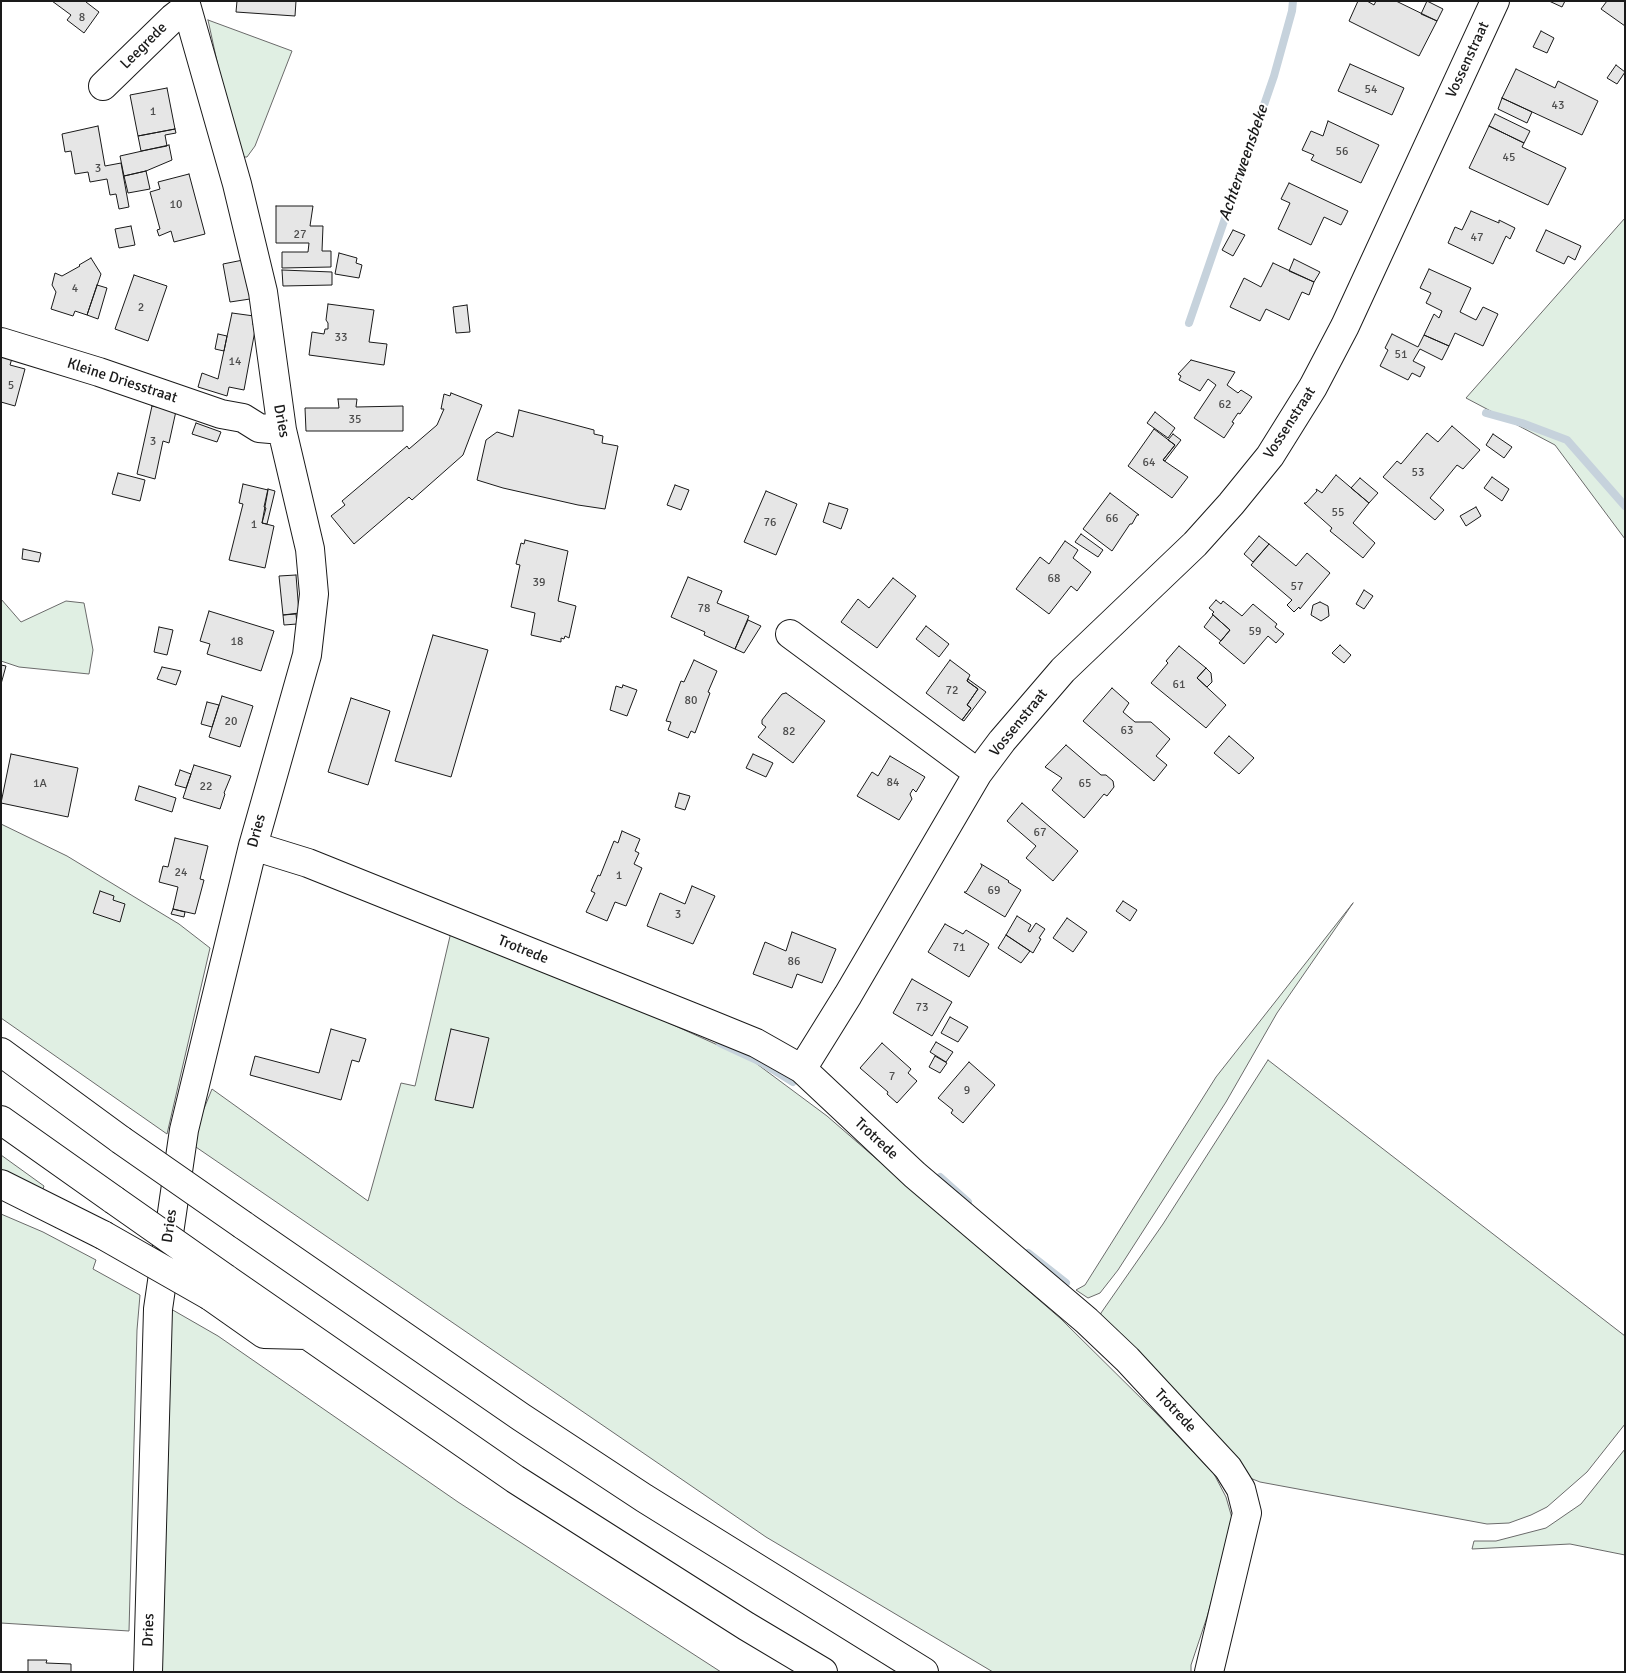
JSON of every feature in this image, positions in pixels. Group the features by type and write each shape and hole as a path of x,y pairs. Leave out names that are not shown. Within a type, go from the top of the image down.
{"main road":[{"name":"Vossenstraat","path":"802,1070 978,773 1025,713 1063,670 1195,544 1270,456 1314,387 1345,326 1495,1"},
{"name":"Leegrede","path":"103,86 185,4"},
{"name":"Dries","path":"148,1672 158,1309 184,1130 253,846 307,655 314,594 310,548 282,430 260,283 237,184 185,4"},
{"name":"Kleine Driesstraat","path":"1,342 98,372 221,414 243,418 259,428 282,430"},
{"path":"243,418 258,404 276,394"},
{"path":"790,634 978,773"},
{"name":"Trotrede","path":"253,846 308,863 707,1023 756,1044 802,1070 915,1175 1127,1358 1228,1468 1241,1489 1247,1513 1209,1672"},
{"path":"1,1052 121,1140 529,1423 644,1498 924,1672"},
{"path":"1,1120 114,1200 217,1287"},
{"path":"1,1184 103,1235 217,1287 307,1335 515,1479 746,1626 823,1672"}],"green space":[{"path":"208,20 292,51 255,146 247,157 241,157 235,144"},
{"path":"1625,218 1625,539 1555,445 1466,398"},
{"path":"1,599 21,622 66,601 84,603 93,650 89,674 19,667 1,661"},
{"path":"1,824 67,856 179,924 210,948 167,1134 1,1018"},
{"path":"1353,903 1277,1013 1226,1102 1118,1270 1100,1293 1088,1298 1076,1290 1085,1285 1216,1077"},
{"path":"451,932 649,1014 753,1061 827,1116 1061,1319 1156,1413 1214,1474 1226,1497 1232,1518 1224,1557 1191,1665 1191,1672 993,1672 766,1537 190,1143 212,1089 368,1201 401,1083 415,1086"},
{"path":"1268,1060 1625,1336 1625,1424 1587,1472 1547,1507 1509,1523 1487,1524 1260,1482 1250,1478 1235,1466 1099,1321 1101,1313 1163,1224"},
{"path":"1,1155 44,1186 42,1192 1,1174"},
{"path":"1,1214 43,1232 96,1260 93,1269 140,1295 137,1330 129,1631 1,1623"},
{"path":"171,1309 218,1336 458,1502 721,1672 157,1672"},
{"path":"1625,1449 1625,1555 1570,1544 1472,1549 1474,1541 1496,1541 1546,1528 1581,1504"}],"building":[{"path":"52,1 87,1 99,12 84,33 67,20 71,15"},
{"path":"237,1 296,1 295,16 236,12"},
{"path":"1358,1 1367,1 1374,5 1376,1 1396,1 1437,21 1419,56 1349,21"},
{"path":"1427,1 1443,9 1437,21 1421,14"},
{"path":"1549,1 1565,1 1562,7"},
{"path":"1607,1 1625,1 1625,26 1601,9"},
{"path":"1541,31 1554,38 1547,53 1533,47"},
{"path":"1350,64 1404,88 1392,115 1338,91"},
{"path":"1616,65 1625,72 1617,84 1607,78"},
{"path":"1516,69 1555,88 1558,81 1598,101 1582,135 1502,98"},
{"path":"167,88 175,129 138,136 130,95"},
{"path":"1502,98 1532,112 1527,123 1498,109"},
{"path":"1495,114 1530,131 1524,143 1489,126"},
{"path":"1328,121 1379,145 1361,183 1311,160 1314,155 1302,150 1311,131 1323,136"},
{"path":"98,126 105,166 121,163 129,207 119,209 116,194 110,195 107,179 90,182 88,172 75,174 71,151 65,152 62,134"},
{"path":"1489,126 1524,143 1522,147 1566,168 1548,205 1469,168"},
{"path":"175,129 176,133 165,135 167,146 141,151 138,136"},
{"path":"169,145 172,160 146,171 124,176 120,156"},
{"path":"146,171 150,189 128,193 124,176"},
{"path":"189,174 205,234 174,242 171,231 159,236 157,230 160,229 150,192 160,189 158,182"},
{"path":"1289,183 1348,211 1341,225 1324,217 1311,245 1278,229 1290,203 1281,199"},
{"path":"276,206 313,206 310,226 323,226 322,251 331,251 331,267 282,268 282,252 308,252 309,243 276,243"},
{"path":"1471,211 1499,223 1499,220 1515,228 1510,239 1506,236 1493,264 1448,243 1455,227 1462,230"},
{"path":"131,226 135,245 119,248 115,229"},
{"path":"1233,230 1245,235 1233,256 1222,250"},
{"path":"1546,230 1581,246 1575,260 1568,256 1564,264 1536,251"},
{"path":"339,253 357,258 356,263 362,265 359,278 335,274"},
{"path":"91,258 101,274 87,315 75,311 73,316 51,309 56,292 52,285 55,273 62,276"},
{"path":"1294,259 1320,272 1314,282 1289,271"},
{"path":"243,260 250,299 230,302 223,264"},
{"path":"1273,263 1314,282 1309,295 1302,292 1289,320 1266,309 1260,321 1230,307 1244,278 1261,287"},
{"path":"1429,269 1471,288 1460,312 1476,320 1483,307 1498,314 1483,346 1455,333 1449,346 1424,335 1434,314 1439,318 1442,311 1426,303 1431,293 1420,288"},
{"path":"282,270 332,272 332,285 283,286"},
{"path":"134,275 167,286 148,341 115,329"},
{"path":"97,285 107,288 98,319 87,315"},
{"path":"328,304 374,310 369,342 387,344 384,365 309,355 312,332 324,334 325,329 328,329 326,320"},
{"path":"467,305 470,332 456,333 453,307"},
{"path":"232,313 254,316 253,325 256,325 244,390 229,387 227,396 198,387 202,373 218,379"},
{"path":"218,334 227,336 224,351 215,349"},
{"path":"1392,334 1418,347 1424,335 1449,346 1442,360 1420,349 1413,361 1425,367 1420,377 1412,373 1408,380 1380,366 1388,350 1385,348"},
{"path":"1,351 13,355 10,365 25,369 15,406 1,402"},
{"path":"1191,360 1235,372 1227,385 1238,393 1241,390 1252,397 1240,414 1238,413 1224,438 1194,418 1216,385 1208,379 1200,391 1179,380 1181,376 1178,374"},
{"path":"451,393 482,405 463,455 412,500 409,497 354,544 331,516 345,505 342,501 407,446 409,449 437,425 444,409 441,409 444,394 450,396"},
{"path":"338,399 357,399 356,407 403,406 403,431 306,431 305,408 339,408"},
{"path":"152,406 176,411 169,443 163,441 155,479 137,474"},
{"path":"519,410 594,430 594,434 603,436 602,443 618,446 605,509 578,505 503,488 477,480 486,440 497,432 513,437"},
{"path":"1155,412 1175,428 1168,438 1147,423"},
{"path":"196,423 221,432 217,442 192,434"},
{"path":"1452,426 1480,450 1463,469 1457,465 1430,498 1444,510 1435,520 1383,477 1397,461 1401,464 1427,433 1438,442"},
{"path":"1154,429 1175,445 1163,460 1188,477 1172,498 1128,466"},
{"path":"1173,434 1181,440 1165,461 1163,460 1175,445 1168,440"},
{"path":"1493,434 1512,447 1504,458 1486,445"},
{"path":"118,473 145,480 140,501 112,494"},
{"path":"1336,475 1369,503 1353,523 1375,543 1363,558 1330,531 1332,528 1304,503 1317,491 1316,489 1322,493"},
{"path":"1492,477 1509,489 1502,501 1484,488"},
{"path":"1360,478 1378,493 1369,503 1351,488"},
{"path":"243,484 268,490 262,523 274,526 265,568 229,560 243,504 239,503"},
{"path":"675,485 689,490 681,510 667,505"},
{"path":"268,489 275,491 267,524 262,523"},
{"path":"766,491 797,504 776,555 744,542"},
{"path":"1110,493 1139,515 1130,524 1112,551 1083,529"},
{"path":"829,503 848,509 841,529 823,522"},
{"path":"1476,507 1481,516 1466,526 1460,516"},
{"path":"1081,534 1103,550 1098,557 1075,542"},
{"path":"1259,536 1269,544 1253,562 1244,554"},
{"path":"525,540 568,551 558,601 576,606 569,638 565,636 564,639 561,638 561,642 531,635 535,613 511,607 520,565 516,564 521,543 524,544"},
{"path":"1065,541 1078,550 1073,558 1091,572 1077,591 1071,586 1049,614 1016,589 1040,557 1049,564"},
{"path":"1269,544 1296,566 1307,553 1330,573 1300,609 1299,607 1294,612 1287,605 1292,600 1251,565"},
{"path":"23,549 41,553 39,562 22,559"},
{"path":"296,575 299,613 283,615 279,576"},
{"path":"688,577 722,591 717,603 749,616 735,649 704,635 705,632 671,617"},
{"path":"893,578 916,596 877,648 841,622 858,599 869,608"},
{"path":"1364,590 1373,596 1364,609 1356,604"},
{"path":"1216,600 1221,604 1223,601 1242,616 1253,604 1277,624 1275,627 1284,634 1276,643 1268,636 1244,664 1219,643 1230,630 1212,614 1214,612 1209,608"},
{"path":"1320,602 1328,606 1329,616 1321,621 1311,615 1313,605"},
{"path":"209,611 274,631 261,671 207,654 210,644 200,641"},
{"path":"296,614 297,624 284,625 283,615"},
{"path":"1213,615 1230,630 1221,641 1204,627"},
{"path":"748,620 761,626 744,653 735,649"},
{"path":"926,626 949,644 939,657 916,639"},
{"path":"159,627 173,630 167,655 154,652"},
{"path":"433,635 488,650 451,777 395,761"},
{"path":"1340,645 1351,655 1344,663 1332,653"},
{"path":"1179,646 1206,668 1197,678 1226,705 1206,728 1151,683"},
{"path":"694,660 717,671 695,733 691,731 688,738 668,730 671,722 666,721 681,681 684,682"},
{"path":"950,660 970,675 967,681 978,689 967,705 971,708 962,720 926,693"},
{"path":"1,665 6,666 1,684"},
{"path":"162,667 181,671 176,685 157,679"},
{"path":"1206,668 1211,673 1212,682 1207,687 1197,678"},
{"path":"968,679 986,692 964,721 962,720 971,708 967,705 978,689 967,681"},
{"path":"623,685 637,690 627,716 610,710 616,686 622,688"},
{"path":"1112,688 1129,703 1123,712 1135,722 1151,722 1170,739 1156,756 1167,765 1154,781 1083,721"},
{"path":"786,693 825,721 793,763 758,737 766,727 762,724 762,720 782,694"},
{"path":"222,696 253,706 240,747 209,737"},
{"path":"351,698 390,711 368,785 328,772"},
{"path":"207,702 219,705 212,727 201,724"},
{"path":"1229,736 1254,758 1239,774 1214,753"},
{"path":"1066,745 1101,775 1106,775 1113,781 1114,787 1107,796 1104,794 1084,818 1052,790 1062,778 1045,767"},
{"path":"11,754 78,768 68,817 1,803"},
{"path":"753,754 773,763 766,777 746,768"},
{"path":"890,756 925,777 916,792 913,789 910,794 912,799 899,820 857,796 872,772 878,776"},
{"path":"194,765 231,776 220,809 183,798"},
{"path":"180,770 191,774 186,788 175,785"},
{"path":"139,786 176,798 172,812 135,800"},
{"path":"679,793 690,796 685,810 675,807"},
{"path":"1022,803 1078,851 1053,881 1026,858 1036,846 1007,821"},
{"path":"622,831 640,839 635,851 639,853 634,864 642,868 626,906 615,902 607,921 586,912 595,893 591,891 598,875 600,876 614,841 618,843"},
{"path":"175,838 208,846 200,879 204,880 195,914 173,909 178,887 159,882 163,866 168,867"},
{"path":"981,864 1021,890 1005,917 964,892 966,892 982,866"},
{"path":"692,886 715,896 693,944 647,926 660,893 685,904"},
{"path":"100,891 114,896 113,900 125,904 120,922 93,913"},
{"path":"1123,901 1137,910 1130,921 1116,911"},
{"path":"173,909 185,912 184,917 171,914"},
{"path":"1017,916 1031,925 1028,931 1030,932 1036,923 1045,929 1033,953 1006,935"},
{"path":"1067,918 1087,932 1073,952 1053,938"},
{"path":"945,924 963,934 966,930 989,944 969,977 928,952"},
{"path":"792,932 836,949 822,983 797,974 792,988 753,974 765,942 786,951"},
{"path":"1006,935 1030,951 1021,963 998,948"},
{"path":"912,979 952,1002 932,1036 893,1013"},
{"path":"950,1017 968,1027 958,1042 941,1033"},
{"path":"331,1029 366,1039 359,1062 352,1060 341,1100 250,1075 255,1056 319,1073"},
{"path":"451,1029 489,1038 473,1108 435,1100"},
{"path":"936,1042 953,1052 946,1062 930,1052"},
{"path":"882,1043 911,1069 908,1073 917,1081 897,1103 887,1094 888,1092 860,1068"},
{"path":"935,1056 947,1063 940,1073 929,1067"},
{"path":"969,1062 995,1085 963,1123 951,1113 953,1110 938,1098"},
{"path":"28,1660 47,1660 46,1663 71,1664 71,1672 28,1672"}],"waterway":[{"name":"Achterweensbeke","path":"1189,323 1274,76 1293,1"},
{"name":"Achterweensbeke","path":"1486,413 1522,423 1567,440 1625,506"},
{"path":"720,1043 761,1062 793,1082"},
{"path":"940,1177 968,1202"},
{"path":"1028,1253 1066,1283"}]}
